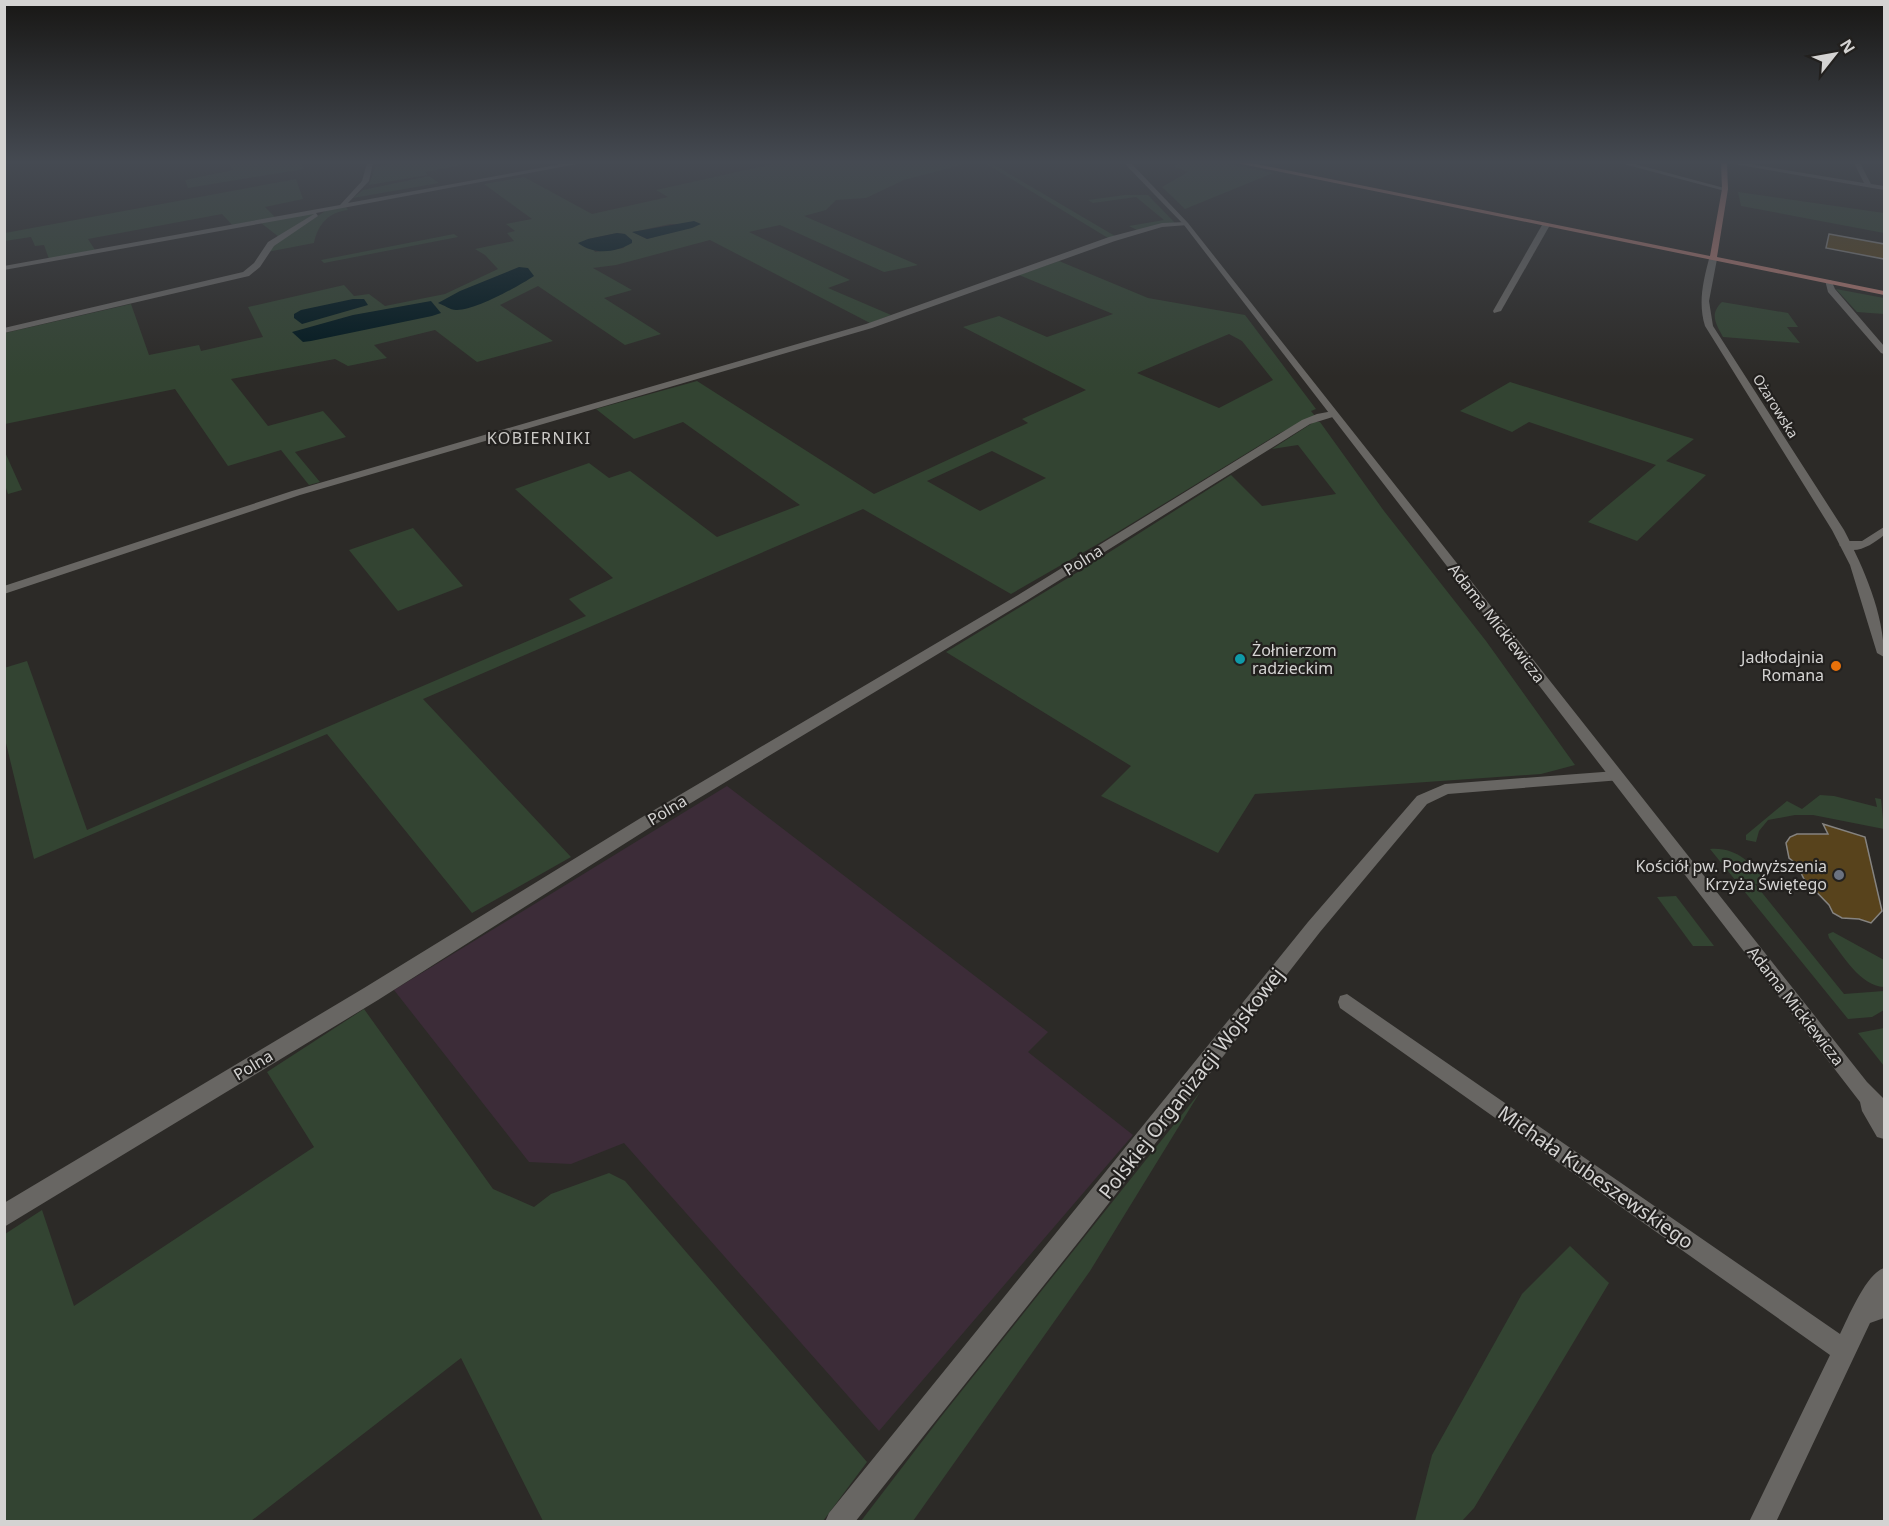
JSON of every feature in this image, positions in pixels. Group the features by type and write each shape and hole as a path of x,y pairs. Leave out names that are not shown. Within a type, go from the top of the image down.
{"main road":[{"path":"1591,234 1884,293"},
{"name":"Ożarowska","path":"1713,259 1717,234"}],"street":[{"path":"4,268 190,234"},
{"path":"4,331 246,273 257,265 271,244 286,234"},
{"path":"4,590 394,463 869,326 1129,234"},
{"name":"Adama Mickiewicza","path":"1194,234 1860,1088 1884,1112"},
{"path":"1497,311 1541,234"},
{"name":"Ożarowska","path":"1713,259 1704,296 1703,312 1709,326 1856,565 1884,653"},
{"path":"1828,282 1831,290 1884,351"},
{"name":"Polna","path":"4,1216 372,994 645,823 1022,598 1306,422 1333,414"},
{"path":"1845,545 1865,545 1884,530"},
{"name":"Polskiej Organizacji Wojskowej","path":"838,1521 1098,1200 1314,927 1422,800 1445,789 1616,776"},
{"name":"Michała Kubeszewskiego","path":"1347,1002 1845,1351"},
{"name":"Adama Mickiewicza","path":"1860,1088 1884,1130"},
{"path":"1762,1521 1845,1351 1873,1310 1884,1279"}],"shaded area":[{"path":"727,786 1048,1032 1028,1052 1133,1135 879,1431 624,1143 571,1164 529,1162 394,990"}],"green space":[{"path":"5,234 114,234 88,239 95,250 49,259 44,245 35,246 31,237 5,241"},
{"path":"289,234 317,234 314,243 267,252 274,244"},
{"path":"453,234 458,237 324,263 321,260"},
{"path":"508,234 611,234 588,239 595,252 624,248 625,234 637,234 647,239 664,234 754,234 850,280 828,288 891,315 870,323 710,240 616,265 593,268 632,290 604,298 661,334 625,345 538,286 500,305 553,341 477,362 435,330 374,345 387,358 348,366 335,359 231,379 268,426 323,411 346,437 295,452 320,482 309,485 281,450 228,466 175,389 5,424 5,333 131,304 149,355 199,345 201,351 263,337 248,307 344,285 354,296 369,294 385,306 445,294 498,269 485,255 475,249 514,241"},
{"path":"800,234 846,234 918,265 884,272"},
{"path":"1102,234 1115,236 1108,238"},
{"path":"1059,261 1148,298 1245,315 1316,409 1311,411 1315,416 1278,434 1103,541 1011,594 863,509 423,699 571,857 472,913 327,734 34,859 5,739 4,668 27,661 87,830 586,616 569,599 613,578 515,489 589,463 609,478 630,471 717,537 800,505 683,422 634,439 596,409 697,381 874,494 1028,423 1022,419 1086,390 963,327 999,316 1047,337 1113,314 1019,275","holes":["1229,334 1242,341 1273,380 1219,408 1137,373","992,451 1046,478 980,511 927,481"]},
{"path":"1836,289 1884,298 1884,314 1857,312"},
{"path":"1722,302 1788,313 1798,327 1787,327 1800,343 1723,337 1715,319 1718,306"},
{"path":"1510,382 1694,439 1666,461 1706,475 1637,541 1588,522 1656,465 1529,422 1512,432 1460,411"},
{"path":"1314,422 1320,422 1384,511 1486,641 1575,765 1541,774 1255,794 1218,853 1101,796 1131,766 946,652 1231,475 1262,506 1336,494 1298,445 1272,449"},
{"path":"4,450 22,490 8,494 5,485"},
{"path":"413,528 463,586 398,611 349,550"},
{"path":"1820,795 1834,796 1877,807 1875,798 1881,799 1884,829 1813,815 1795,815 1768,820 1759,831 1756,842 1746,840 1746,835 1787,801 1802,809"},
{"path":"1710,849 1728,851 1749,863 1767,883 1755,884 1844,994 1884,991 1884,1010 1872,1017 1848,1019"},
{"path":"1676,896 1714,946 1693,946 1657,897"},
{"path":"1833,932 1884,960 1884,987 1875,985 1860,976 1829,938 1828,934"},
{"path":"364,1009 493,1189 534,1207 551,1194 609,1173 625,1181 867,1462 823,1521 543,1521 461,1358 251,1521 5,1522 5,1234 42,1210 74,1306 314,1147 267,1072"},
{"path":"1884,1028 1884,1066 1858,1033"},
{"path":"1200,1092 1090,1271 913,1521 861,1521 940,1418"},
{"path":"1570,1246 1609,1283 1474,1508 1462,1521 1415,1521 1432,1455 1522,1294"}],"water":[{"path":"625,234 632,240 632,243 612,251 598,251 578,243 588,239"},
{"path":"637,234 667,234 647,239"},
{"path":"519,267 528,268 534,276 474,307 456,310 438,303 460,291"},
{"path":"353,299 364,299 368,305 302,324 294,318 294,314 301,310"},
{"path":"431,301 441,313 311,341 303,342 292,332 353,315"}],"building":[{"path":"1829,234 1884,244 1884,259 1826,248"},
{"name":"Kościół pw. Podwyższenia Krzyża Świętego","path":"1823,824 1865,837 1882,911 1871,923 1859,919 1842,918 1833,913 1829,905 1804,879 1799,869 1794,867 1795,863 1789,858 1786,843 1790,837 1797,834 1828,834"}],"place":[{"name":"Żołnierzom radzieckim","path":"1240,659"},
{"name":"Jadłodajnia Romana","path":"1836,666"},
{"name":"Kościół pw. Podwyższenia Krzyża Świętego","path":"1839,875"}],"district":[{"name":"KOBIERNIKI","path":"539,438"}]}
